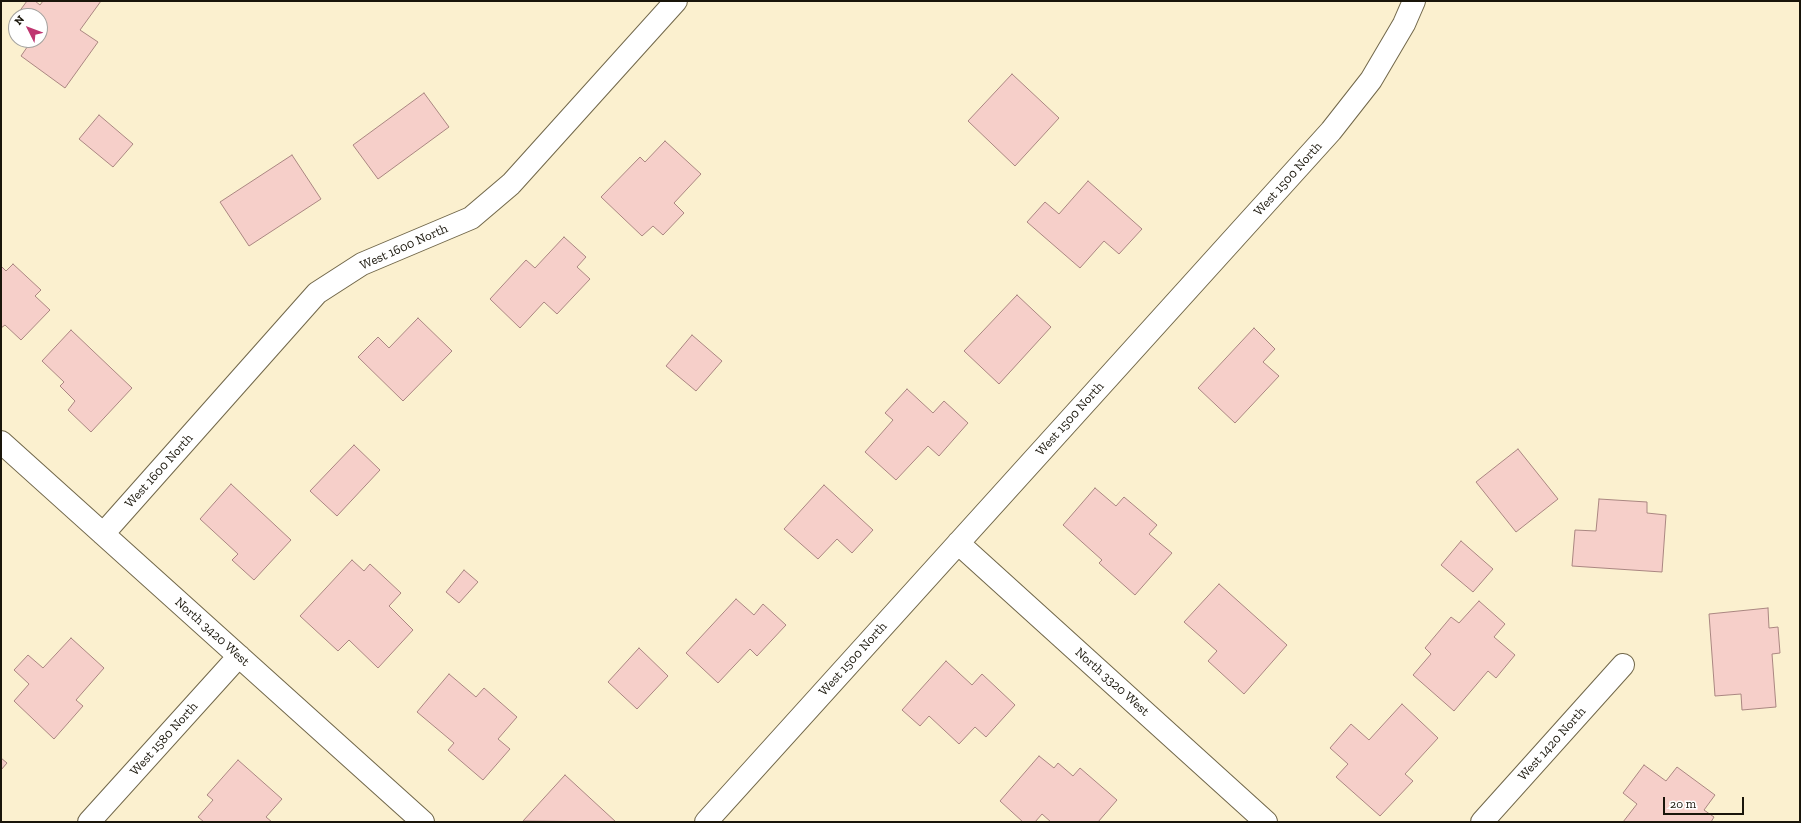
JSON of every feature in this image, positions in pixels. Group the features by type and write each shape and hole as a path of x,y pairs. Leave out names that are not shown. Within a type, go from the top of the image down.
{"street":[{"name":"West 1600 North","path":"103,534 317,293 362,264 471,218 511,184 676,1"},
{"name":"West 1500 North","path":"706,822 1331,131 1371,80 1404,24 1414,1"},
{"name":"North 3420 West","path":"1,442 423,822"},
{"name":"North 3320 West","path":"958,543 1266,822"},
{"name":"West 1580 North","path":"89,822 239,656"},
{"name":"West 1420 North","path":"1482,822 1623,666"}],"building":[{"path":"27,1 35,1 40,5 43,1 101,1 80,30 98,42 65,88 21,56 26,48 48,48 48,8 22,8"},
{"path":"1012,74 1059,118 1015,166 968,121"},
{"path":"424,93 449,127 378,179 353,145"},
{"path":"99,115 133,144 113,167 79,139"},
{"path":"665,141 701,174 674,203 684,213 663,235 653,226 642,236 601,197 640,157 645,162"},
{"path":"292,155 321,199 249,246 220,202"},
{"path":"1088,181 1142,229 1119,254 1104,241 1080,268 1027,222 1045,202 1059,214"},
{"path":"564,237 586,257 577,267 590,279 557,314 544,302 520,328 490,299 526,260 535,268"},
{"path":"13,264 41,290 35,296 50,310 21,340 5,325 1,328 1,266 6,271"},
{"path":"1017,295 1051,327 999,384 964,351"},
{"path":"418,318 452,351 403,401 358,357 378,337 389,348"},
{"path":"1254,328 1275,349 1263,362 1279,376 1235,423 1198,388"},
{"path":"71,330 132,388 91,432 68,410 75,401 60,386 64,382 42,361"},
{"path":"692,335 722,361 696,391 666,366"},
{"path":"907,389 933,413 944,401 968,423 939,456 928,446 896,480 865,452 893,420 885,413"},
{"path":"354,445 380,470 337,516 310,491"},
{"path":"1518,449 1558,499 1516,532 1476,482"},
{"path":"231,484 291,540 254,580 232,560 238,554 200,519"},
{"path":"824,485 873,530 852,553 837,539 818,559 784,529"},
{"path":"1095,488 1116,506 1124,497 1157,525 1149,534 1172,553 1135,595 1099,563 1102,560 1063,525"},
{"path":"1599,499 1647,502 1647,513 1666,515 1662,572 1572,566 1575,530 1596,531"},
{"path":"1461,541 1493,569 1473,592 1441,565"},
{"path":"352,560 364,571 370,564 401,593 389,606 413,630 378,668 349,640 338,651 300,616"},
{"path":"464,570 478,582 459,603 446,592"},
{"path":"1219,584 1287,645 1244,694 1208,661 1217,651 1184,622"},
{"path":"736,599 754,615 763,604 786,625 757,656 750,649 718,683 686,653"},
{"path":"1479,601 1505,624 1494,637 1515,655 1496,678 1488,671 1454,711 1413,675 1431,654 1425,648 1451,617 1459,623"},
{"path":"1768,608 1769,628 1778,627 1780,653 1772,654 1776,707 1742,710 1741,694 1715,696 1709,614"},
{"path":"71,638 104,668 76,700 83,706 54,739 14,701 29,684 14,670 28,655 43,668"},
{"path":"639,648 668,676 637,709 608,682"},
{"path":"946,661 972,685 982,674 1015,705 986,737 975,727 959,744 929,716 920,726 902,710"},
{"path":"449,674 476,697 484,688 517,717 498,739 510,749 483,780 448,750 454,743 417,712"},
{"path":"1402,704 1438,738 1405,774 1413,781 1380,816 1336,777 1348,764 1330,748 1351,724 1369,740"},
{"path":"1039,756 1054,768 1058,763 1073,776 1080,768 1117,800 1098,822 1051,822 1042,814 1035,822 1023,822 1000,801"},
{"path":"1,758 7,763 1,770"},
{"path":"238,760 282,799 266,817 272,822 204,822 198,817 213,800 207,795"},
{"path":"1644,765 1666,781 1677,767 1715,795 1704,810 1714,817 1711,822 1623,822 1637,804 1623,793"},
{"path":"565,775 616,822 523,821"}]}
